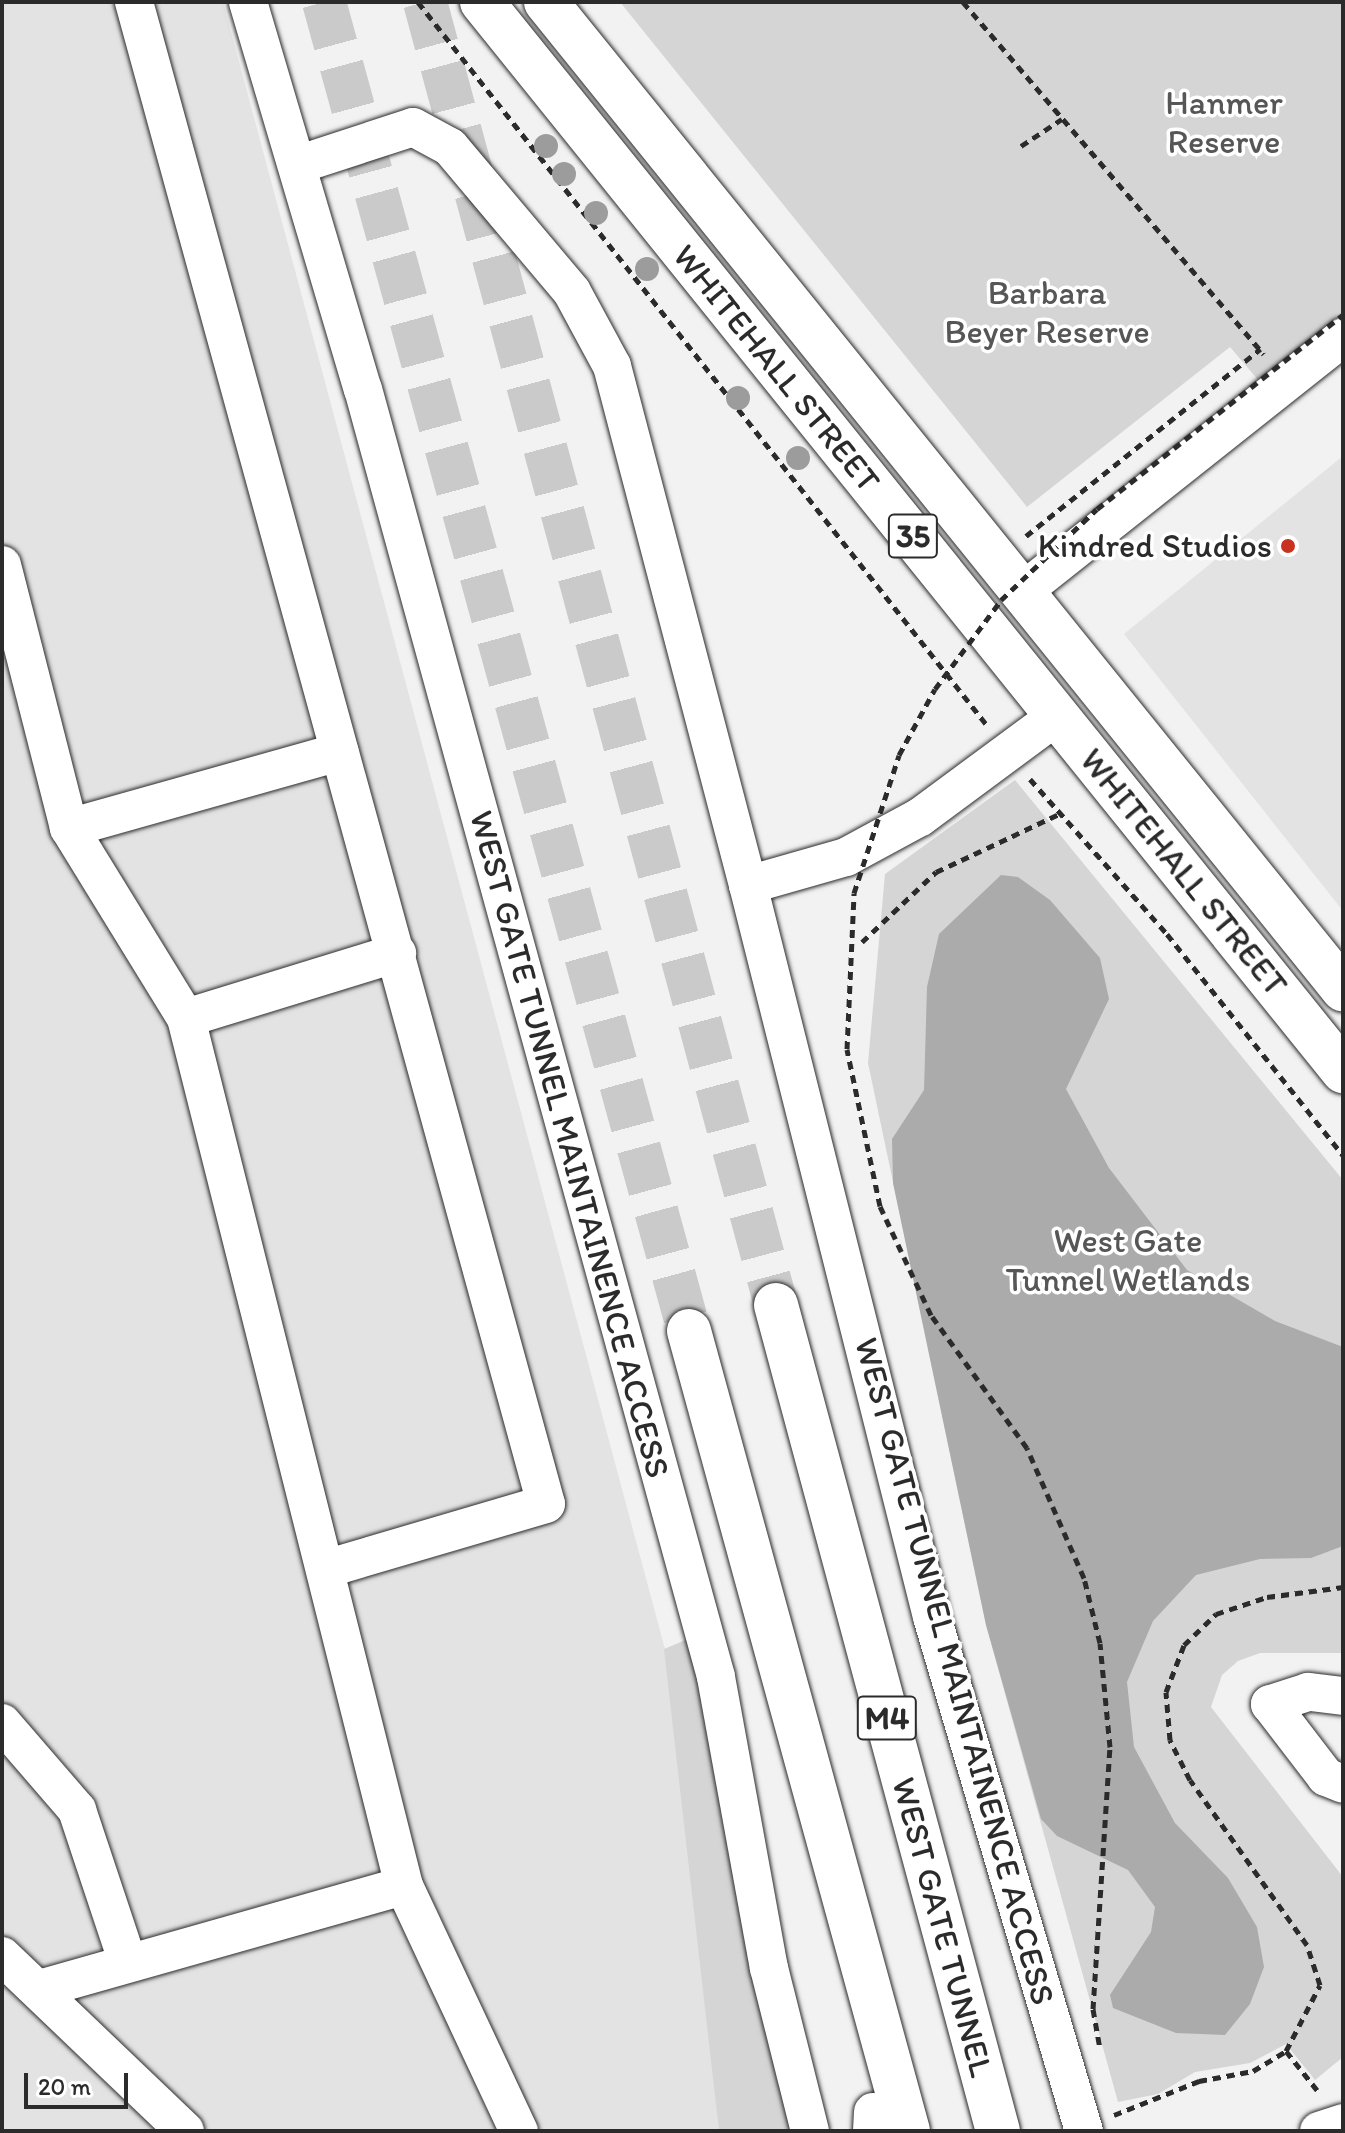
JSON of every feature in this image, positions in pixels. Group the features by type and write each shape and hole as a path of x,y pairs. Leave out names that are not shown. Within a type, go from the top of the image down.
{"main road":[{"name":"WHITEHALL STREET","path":"482,2 1343,1071"},
{"name":"WHITEHALL STREET","path":"546,2 1343,989"},
{"path":"984,624 1011,575"},
{"name":"WEST GATE TUNNEL","path":"776,1305 998,2131"},
{"path":"689,1331 865,1988 882,2126"}],"street":[{"path":"134,2 546,1504 325,1569"},
{"name":"WEST GATE TUNNEL MAINTAINENCE ACCESS","path":"248,2 297,165 716,1677 769,1968 810,2131"},
{"name":"WEST GATE TUNNEL MAINTAINENCE ACCESS","path":"297,165 413,127 450,147 572,292 612,366 748,885 932,1617 1099,2123"},
{"path":"1011,575 1343,337"},
{"path":"2,565 69,828 186,1018 404,1886 519,2131"},
{"path":"748,885 846,857 1011,756 1058,715"},
{"path":"69,828 340,752"},
{"path":"186,1018 397,953"},
{"path":"1343,1696 1308,1692 1270,1704 1326,1777 1343,1784"},
{"path":"2,1723 77,1810 128,1963"},
{"path":"39,1989 404,1886"},
{"path":"2,1956 185,2131"},
{"path":"1319,2131 1343,2123"}],"path":[{"path":"418,2 1011,756 1167,934 1343,1155"},
{"path":"963,2 1276,368"},
{"path":"1021,146 1062,119"},
{"path":"1093,2009 1110,1747 1100,1643 1084,1578 1027,1448 931,1315 880,1206 847,1049 854,893 899,755 935,689 1001,600 1097,509 1343,315"},
{"path":"1011,575 1260,349"},
{"path":"862,942 936,872 1059,814"},
{"path":"1099,2123 1199,2081 1253,2071 1286,2051 1320,1985 1307,1945 1190,1780 1170,1740 1166,1692 1184,1645 1216,1614 1267,1597 1343,1587"},
{"path":"1286,2051 1317,2090"}],"shaded area":[{"path":"2,2 223,2 673,1679 719,2131 2,2131"},
{"name":"Kindred Studios","path":"1343,456 1343,911 1124,634"},
{"path":"1001,875 1018,877 1050,900 1100,958 1109,999 1066,1089 1109,1168 1187,1270 1275,1321 1343,1347 1343,1546 1311,1558 1260,1559 1196,1575 1153,1621 1127,1682 1134,1747 1175,1823 1228,1878 1257,1927 1264,1967 1250,2004 1225,2035 1176,2033 1113,2008 1110,1995 1151,1932 1155,1907 1128,1870 1057,1836 1041,1819 986,1625 893,1183 892,1139 924,1090 927,987 939,934"}],"green space":[{"name":"Barbara Beyer Reserve","path":"620,2 1343,2 1343,315 1259,381 1230,347 1027,507"},
{"name":"West Gate Tunnel Wetlands","path":"1015,780 1343,1180 1343,1653 1260,1653 1238,1661 1222,1675 1211,1707 1343,1877 1343,2057 1315,2080 1286,2044 1250,2063 1195,2072 1158,2094 1118,2102 986,1625 868,1063 885,874"},
{"path":"693,1637 798,2131 719,2131 664,1649"}],"tunnel":[{"path":"324,2 689,1331"},
{"path":"425,2 776,1305"}],"place":[{"name":"Kindred Studios","path":"1288,546"}],"park label":[{"name":"Hanmer Reserve","path":"1224,122"}]}
